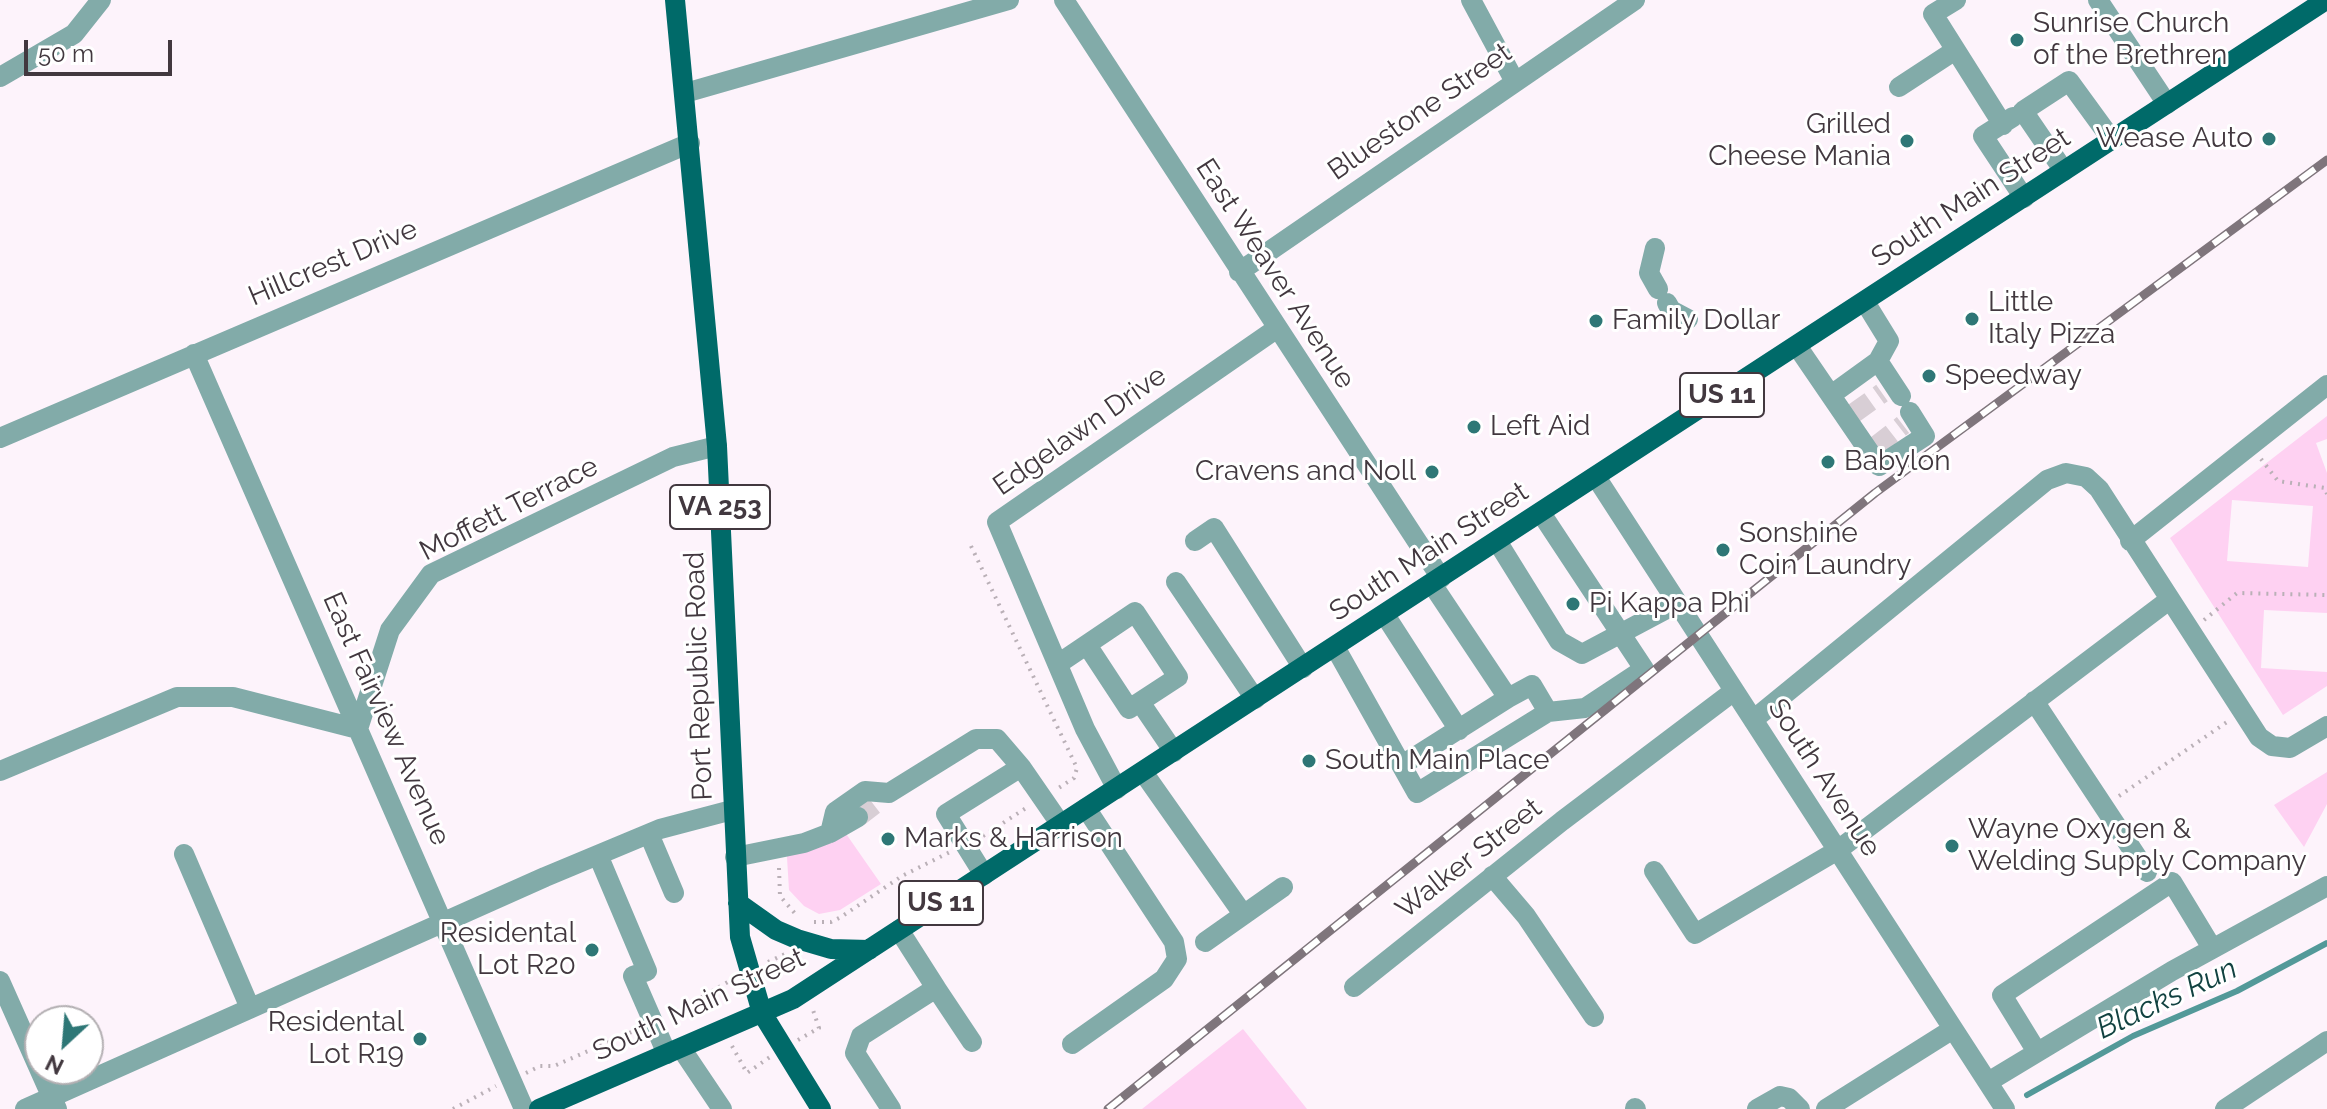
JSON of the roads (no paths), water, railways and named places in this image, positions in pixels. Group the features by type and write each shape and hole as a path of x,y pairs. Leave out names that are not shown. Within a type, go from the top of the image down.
{"main road":[{"name":"Port Republic Road","path":"675,0 717,446 740,937 762,1013 821,1109"},
{"name":"South Main Street","path":"539,1109 793,999 2326,0"},
{"path":"738,903 776,930 797,939 831,949 869,950"}],"street":[{"path":"0,77 74,34 101,0"},
{"path":"685,93 1009,0"},
{"name":"East Weaver Avenue","path":"1064,0 1437,581 1508,698"},
{"path":"1471,0 1514,80"},
{"name":"Bluestone Street","path":"1239,272 1514,80 1635,0"},
{"path":"1956,0 1933,14 2003,125"},
{"path":"2098,0 2167,104"},
{"path":"1899,87 1954,51"},
{"path":"2024,198 1983,136 2069,81 2112,140"},
{"path":"2023,111 2064,171"},
{"name":"Hillcrest Drive","path":"0,438 690,143"},
{"path":"1655,248 1649,273 1671,310 1688,319"},
{"path":"1831,395 1878,361 1889,341 1865,302"},
{"name":"Edgelawn Drive","path":"1117,789 1085,729 997,522 1276,329"},
{"path":"1797,346 1872,448 1879,466 1925,436 1901,405 1878,361"},
{"name":"East Fairview Avenue","path":"194,354 524,1109"},
{"path":"2130,541 2327,385"},
{"name":"Moffett Terrace","path":"358,729 390,630 431,574 673,457 717,446"},
{"path":"1753,720 2051,477 2073,473 2092,481 2259,737 2278,748 2298,746 2327,726"},
{"name":"South Avenue","path":"1596,477 2005,1109"},
{"path":"1335,647 1417,793 1548,712 1585,708 1644,669 1541,513"},
{"path":"1195,541 1214,528 1303,668"},
{"path":"1497,541 1559,641 1582,654 1623,635 1678,603"},
{"path":"1176,582 1255,699"},
{"path":"1654,871 1695,934 1838,850 2169,600"},
{"path":"1058,664 1135,612 1178,677 1129,709 1087,645"},
{"path":"1385,615 1459,730"},
{"path":"1402,765 1532,685 1548,712"},
{"name":"Walker Street","path":"1354,987 1492,876 1734,691"},
{"path":"0,771 177,697 233,697 358,729"},
{"path":"2034,701 2147,872"},
{"path":"1140,702 1174,752"},
{"path":"735,857 830,833 976,739 997,739 1021,767 1061,825"},
{"path":"984,875 946,814 1021,767"},
{"path":"1143,772 1243,914"},
{"path":"830,833 835,812 865,791 874,805"},
{"path":"1072,1044 1164,979 1177,959 1174,942 1086,808"},
{"path":"25,1109 54,1102 250,1008 598,855 649,834 732,810"},
{"path":"649,834 674,893"},
{"path":"184,854 250,1008"},
{"path":"598,855 647,971 633,976 653,1023 722,1109"},
{"path":"1492,876 1526,916 1594,1017"},
{"path":"2037,1052 2002,995 2172,882 2212,948"},
{"path":"1988,1082 2212,948 2327,886"},
{"path":"1205,942 1283,887"},
{"path":"899,930 972,1042"},
{"path":"0,981 54,1102"},
{"path":"891,1109 855,1053 858,1041 936,988"},
{"path":"1826,1109 1953,1029"},
{"path":"2225,1109 2327,1041"},
{"path":"1757,1109 1780,1096 1789,1098 1800,1109"}],"waterway":[{"name":"Blacks Run","path":"2027,1095 2133,1036 2237,991 2327,943"}],"tunnel":[{"path":"1854,413 1882,393"},
{"path":"1876,446 1903,425"},
{"path":"858,817 875,804"}],"railway":[{"path":"1108,1109 1875,493 2327,160"}],"place":[{"name":"Sunrise Church of the Brethren","path":"2017,40"},
{"name":"Wease Auto","path":"2269,139"},
{"name":"Grilled Cheese Mania","path":"1907,141"},
{"name":"Little Italy Pizza","path":"1972,319"},
{"name":"Family Dollar","path":"1596,321"},
{"name":"Speedway","path":"1929,376"},
{"name":"Left Aid","path":"1474,427"},
{"name":"Babylon","path":"1828,462"},
{"name":"Cravens and Noll","path":"1432,472"},
{"name":"Sonshine Coin Laundry","path":"1723,550"},
{"name":"Pi Kappa Phi","path":"1573,604"},
{"name":"South Main Place","path":"1309,761"},
{"name":"Marks & Harrison","path":"888,839"},
{"name":"Wayne Oxygen & Welding Supply Company","path":"1952,846"},
{"name":"Residental Lot R20","path":"592,950"},
{"name":"Residental Lot R19","path":"420,1039"}]}
